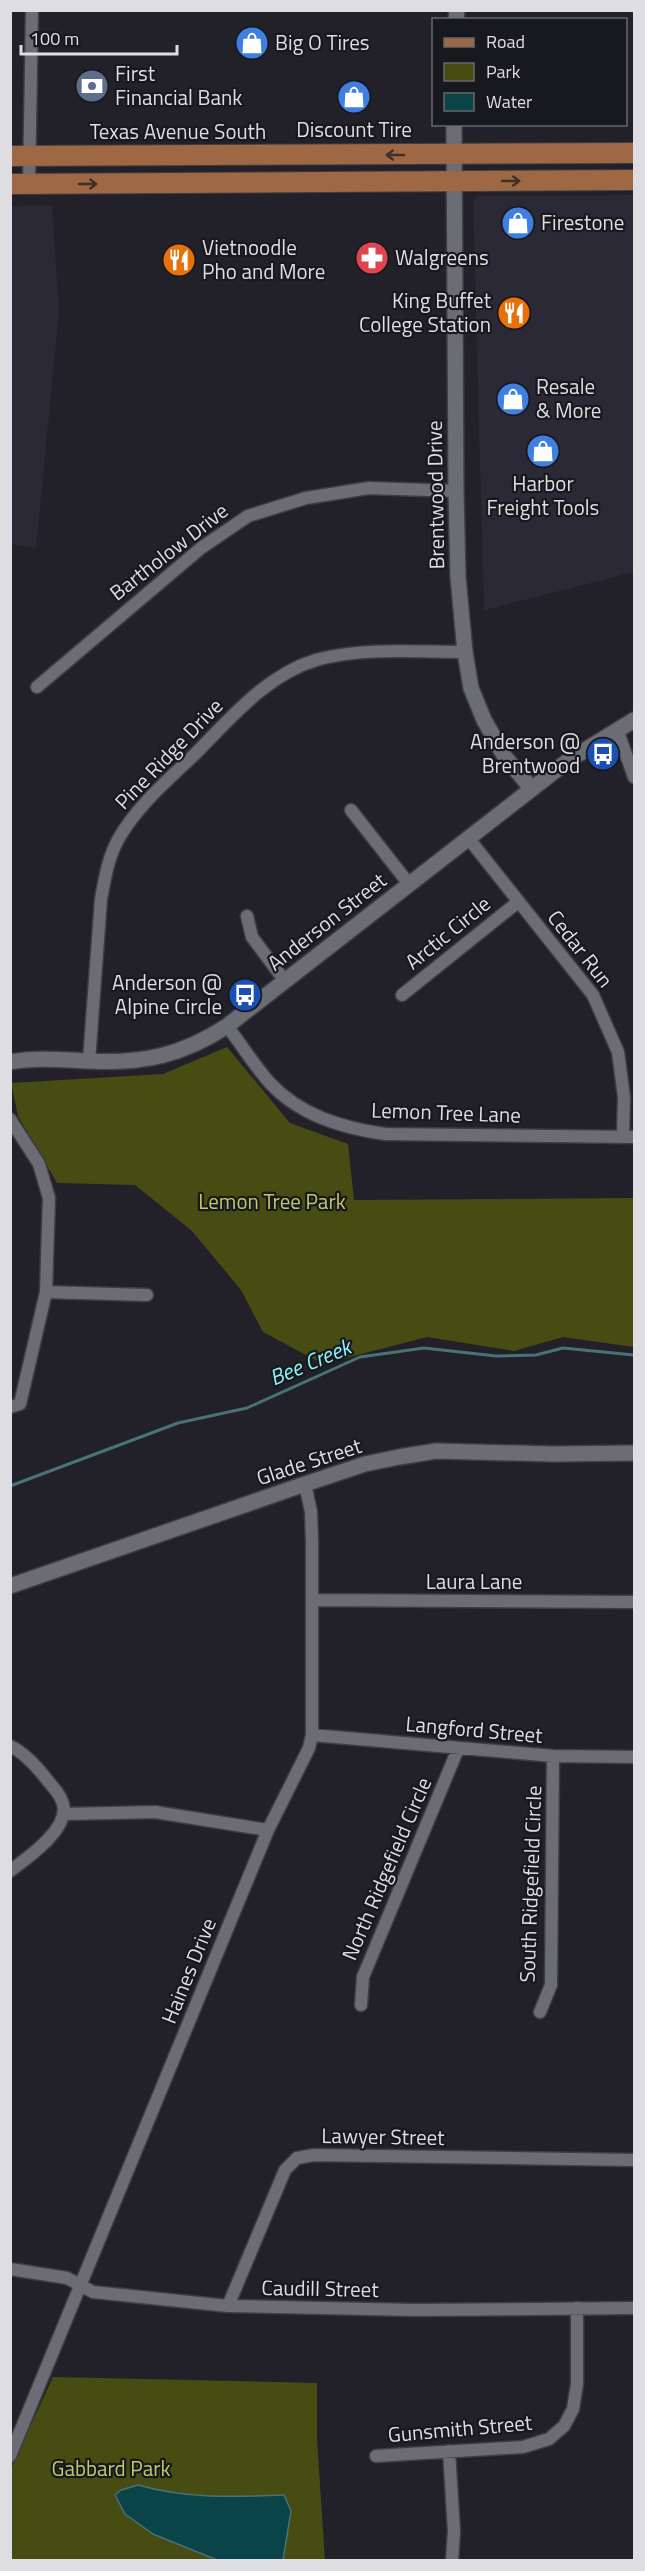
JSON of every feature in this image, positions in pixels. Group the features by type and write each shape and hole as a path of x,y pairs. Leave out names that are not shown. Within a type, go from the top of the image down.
{"main road":[{"name":"Texas Avenue South","path":"20,156 634,153"},
{"path":"20,184 634,180"}],"street":[{"path":"20,184 20,156 32,10"},
{"name":"Brentwood Drive","path":"454,126 456,491 458,577 465,652 471,688 484,720 505,757 532,789"},
{"name":"Bartholow Drive","path":"37,687 201,548 248,516 306,498 369,488 456,491"},
{"name":"Pine Ridge Drive","path":"89,1061 101,899 106,872 119,838 148,799 254,696 297,668 316,660 357,653 465,652"},
{"name":"Anderson Street","path":"10,1062 47,1059 148,1060 179,1052 203,1042 227,1026 569,760 634,720"},
{"path":"617,729 634,777"},
{"path":"351,810 409,884"},
{"name":"Cedar Run","path":"469,839 581,977 603,1015 613,1038 621,1070 629,1136"},
{"name":"Arctic Circle","path":"402,995 518,902"},
{"path":"248,916 252,937 285,981"},
{"name":"Lemon Tree Lane","path":"227,1026 269,1082 290,1101 354,1130 385,1134 629,1136"},
{"path":"10,1119 39,1164 46,1184 49,1213 46,1292 20,1404 10,1407"},
{"path":"46,1292 147,1295"},
{"name":"Glade Street","path":"10,1586 365,1464 436,1451 634,1453"},
{"name":"Haines Drive","path":"10,2456 268,1830 309,1748 312,1735 311,1512 304,1484"},
{"name":"Laura Lane","path":"312,1600 634,1602"},
{"name":"Langford Street","path":"312,1735 554,1756 634,1757"},
{"path":"10,1746 46,1778 63,1804 64,1814 59,1825 42,1847 10,1871"},
{"name":"North Ridgefield Circle","path":"360,2005 363,1977 458,1749"},
{"name":"South Ridgefield Circle","path":"540,2012 551,1984 554,1756"},
{"path":"64,1814 155,1812 268,1830"},
{"name":"Lawyer Street","path":"228,2306 285,2170 297,2158 314,2155 634,2160"},
{"name":"Caudill Street","path":"10,2269 67,2278 93,2292 228,2306 414,2310 634,2308"},
{"name":"Gunsmith Street","path":"376,2456 534,2445 549,2439 564,2426 573,2409 578,2384 578,2308"},
{"path":"449,2451 454,2531 452,2560"}],"shaded area":[{"path":"634,195 634,572 484,610 473,201 478,196"},
{"path":"52,205 59,312 36,548 11,544 10,206"}],"green space":[{"name":"Lemon Tree Park","path":"227,1047 290,1123 348,1144 354,1200 634,1198 634,1347 563,1337 514,1351 427,1337 323,1364 263,1332 241,1290 192,1231 135,1185 57,1183 18,1116 11,1083 163,1074"},
{"name":"Gabbard Park","path":"53,2377 317,2383 317,2439 325,2560 11,2560 11,2468"}],"water":[{"path":"138,2485 192,2495 284,2495 291,2511 283,2560 217,2560 153,2534 125,2514 115,2495 121,2490"}],"waterway":[{"name":"Bee Creek","path":"10,1486 178,1423 247,1408 360,1357 424,1348 496,1356 536,1355 563,1348 634,1355"}],"place":[{"name":"Big O Tires","path":"252,43"},
{"name":"First Financial Bank","path":"92,86"},
{"name":"Discount Tire","path":"354,97"},
{"name":"Firestone","path":"518,223"},
{"name":"Walgreens","path":"372,258"},
{"name":"Vietnoodle Pho and More","path":"179,260"},
{"name":"King Buffet College Station","path":"514,313"},
{"name":"Resale & More","path":"513,399"},
{"name":"Harbor Freight Tools","path":"543,451"},
{"name":"Anderson @ Brentwood","path":"603,754"},
{"name":"Anderson @ Alpine Circle","path":"245,995"}]}
